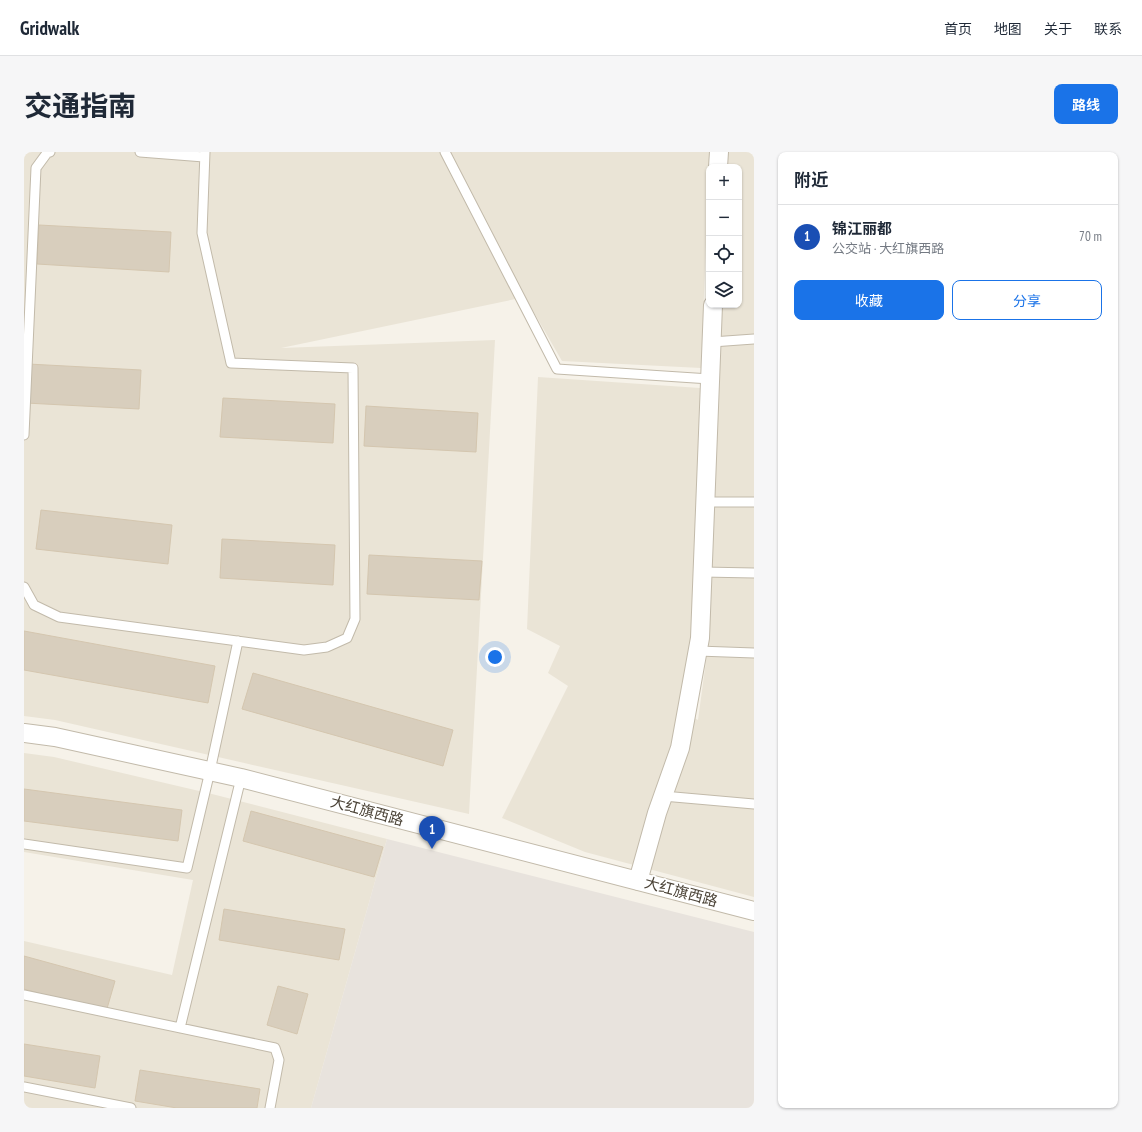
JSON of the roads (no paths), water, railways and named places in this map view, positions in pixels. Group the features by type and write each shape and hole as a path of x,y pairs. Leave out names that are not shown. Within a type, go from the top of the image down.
{"street":[{"path":"718,164 719,152"},
{"path":"638,881 657,814 680,748 700,638 713,308"},
{"name":"大红旗西路","path":"24,733 55,737 241,778 754,911"}],"lane":[{"path":"24,435 36,168 47,153 50,152"},
{"path":"24,587 34,605 59,617 304,650 327,648 347,638 355,619 353,368 231,363 202,233 204,155 140,152"},
{"path":"445,152 557,369 710,379"},
{"path":"712,342 754,339"},
{"path":"706,502 754,502"},
{"path":"703,572 754,573"},
{"path":"24,844 187,868 238,641"},
{"path":"698,651 754,653"},
{"path":"180,1028 241,778"},
{"path":"663,796 754,804"},
{"path":"24,995 275,1048 279,1060 270,1108"},
{"path":"24,1087 131,1108"}],"place":[{"name":"锦江丽都","path":"432,849"}]}
